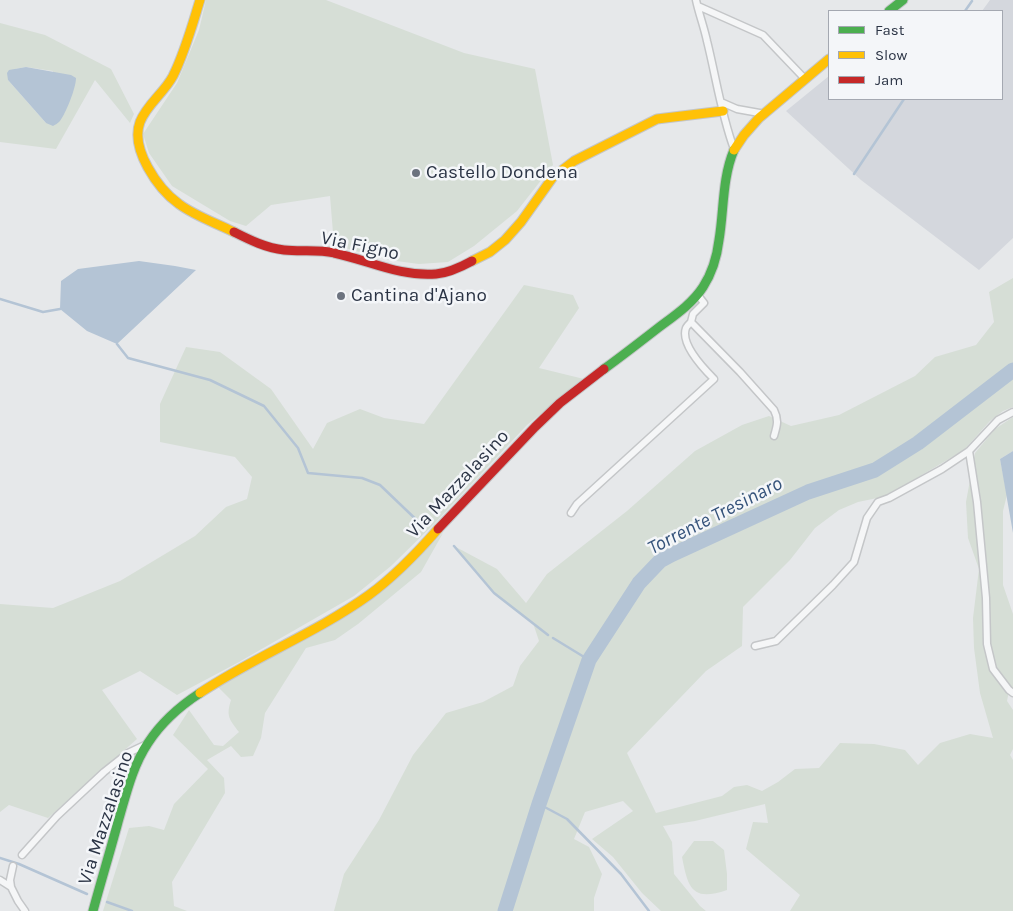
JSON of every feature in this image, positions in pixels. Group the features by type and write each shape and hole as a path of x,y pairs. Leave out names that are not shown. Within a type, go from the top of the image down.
{"main road":[{"name":"Via Figno","path":"200,0 184,52 177,68 142,119 138,129 140,152 144,163 176,202 188,210 271,248 332,252 393,270 419,274 437,274 456,269 490,252 505,240 521,222 553,177 574,161 657,120 722,106"},
{"path":"890,10 903,0"},
{"name":"Via Mazzalasino","path":"93,911 130,784 148,744 158,730 181,706 213,683 346,610 384,582 420,549 549,412 678,313 697,294 708,278 716,256 728,170 734,149 742,136 764,114 828,60"}],"street":[{"path":"697,3 728,133 734,149"},
{"path":"697,3 763,35 805,79"},
{"path":"722,106 764,114"},
{"path":"571,513 577,504 714,379 693,354 686,339 686,329 691,322 693,314 704,303 697,294"},
{"path":"691,322 774,410 778,424 774,436"},
{"path":"755,646 776,641 854,562 867,518 878,502 942,469 970,451 998,420 1013,412"},
{"path":"970,451 986,598 987,644 993,669 1013,693"},
{"path":"22,855 57,816 104,772 128,753 148,744"},
{"path":"13,866 10,880 11,887 25,911"},
{"path":"0,880 11,887"}],"shaded area":[{"path":"206,0 326,0 464,53 535,69 553,165 517,211 474,246 448,262 419,264 389,260 334,245 330,196 271,205 246,226 230,221 172,186 149,153 143,134 177,83 199,30"},
{"path":"990,0 1013,0 1013,238 979,270 861,180 786,111 828,77 828,100 1003,100 1003,10 983,10"},
{"path":"0,23 45,35 111,69 134,114 130,123 95,80 56,149 0,142","holes":["26,67 53,71 46,123 8,80 15,69"]},
{"path":"1013,278 1013,407 1003,411 990,421 964,450 882,497 858,502 839,510 815,528 790,560 743,607 742,646 706,671 627,753 656,813 722,796 734,787 747,785 762,791 795,769 819,768 840,743 874,744 905,750 918,765 940,743 970,734 993,738 980,693 974,648 973,618 979,569 968,538 966,502 975,453 995,429 1013,417 1013,451 1000,459 1007,495 1003,511 1003,585 1013,614 1013,693 1009,691 1007,701 1013,710 1013,749 1010,755 1013,760 1013,911 790,911 800,895 746,849 753,822 768,823 765,804 695,821 663,826 672,842 674,874 706,911 661,911 642,893 613,857 592,839 633,811 623,801 585,812 574,839 589,847 602,874 594,898 594,911 334,911 344,874 379,820 413,755 446,713 483,702 513,686 520,666 539,641 533,623 494,593 454,546 497,569 526,603 547,574 627,511 695,451 742,425 769,416 791,426 839,415 915,376 935,357 976,345 994,322 989,292"},
{"path":"524,285 573,295 579,308 539,368 584,379 527,425 435,523 391,566 354,596 177,695 140,671 102,690 137,739 48,818 9,805 0,812 0,604 53,608 120,581 195,536 226,507 247,499 252,477 235,457 160,442 160,404 186,347 220,352 271,389 313,449 327,423 360,409 384,418 424,424"},
{"path":"443,533 421,572 358,624 335,640 306,648 265,713 261,738 253,756 241,757 231,746 207,760 224,778 225,793 172,882 174,906 187,911 103,911 129,828 149,826 164,830 174,804 208,769 173,735 189,710 214,745 223,746 239,732 229,717 231,700 216,685 408,567"},
{"path":"694,841 713,841 724,850 727,890 706,894 694,890 687,877 682,857"}],"water":[{"path":"26,67 71,75 76,78 73,94 65,112 60,121 53,126 46,123 8,80 7,73 9,70"},
{"path":"139,261 196,270 117,344 87,331 60,309 61,281 78,269"},
{"path":"1013,451 1013,533 1000,459"}],"waterway":[{"path":"966,10 972,1"},
{"path":"854,174 903,100"},
{"path":"0,299 43,312 60,309"},
{"path":"117,344 128,358 210,380 264,406 298,448 308,473 362,478 380,485 425,528"},
{"name":"Torrente Tresinaro","path":"505,911 539,804 589,660 639,583 660,561 671,555 808,492 875,470 918,443 1013,370"},
{"path":"454,546 494,593 548,635"},
{"path":"553,638 589,660"},
{"path":"539,804 567,819 621,874 649,911"},
{"path":"0,858 19,864 87,894"},
{"path":"107,902 132,911"}],"traffic: fast":[{"path":"890,10 903,0"},
{"path":"604,369 694,299 706,282 717,253 725,183 734,150"},
{"path":"93,911 127,791 142,752 165,722 185,703 200,693"}],"traffic: slow":[{"path":"200,0 185,48 173,76 140,122 139,144 148,168 171,197 192,212 234,232"},
{"path":"734,150 759,118 828,60"},
{"path":"472,261 490,252 505,240 521,222 553,177 574,161 657,119 723,111"},
{"path":"200,693 349,609 388,580 438,529"}],"traffic: jam":[{"path":"234,232 252,241 277,249 328,252 410,273 441,273 472,261"},
{"path":"438,529 535,427 560,403 604,369"}],"place":[{"name":"Castello Dondena","path":"416,173"},
{"name":"Cantina d'Ajano","path":"341,296"}]}
